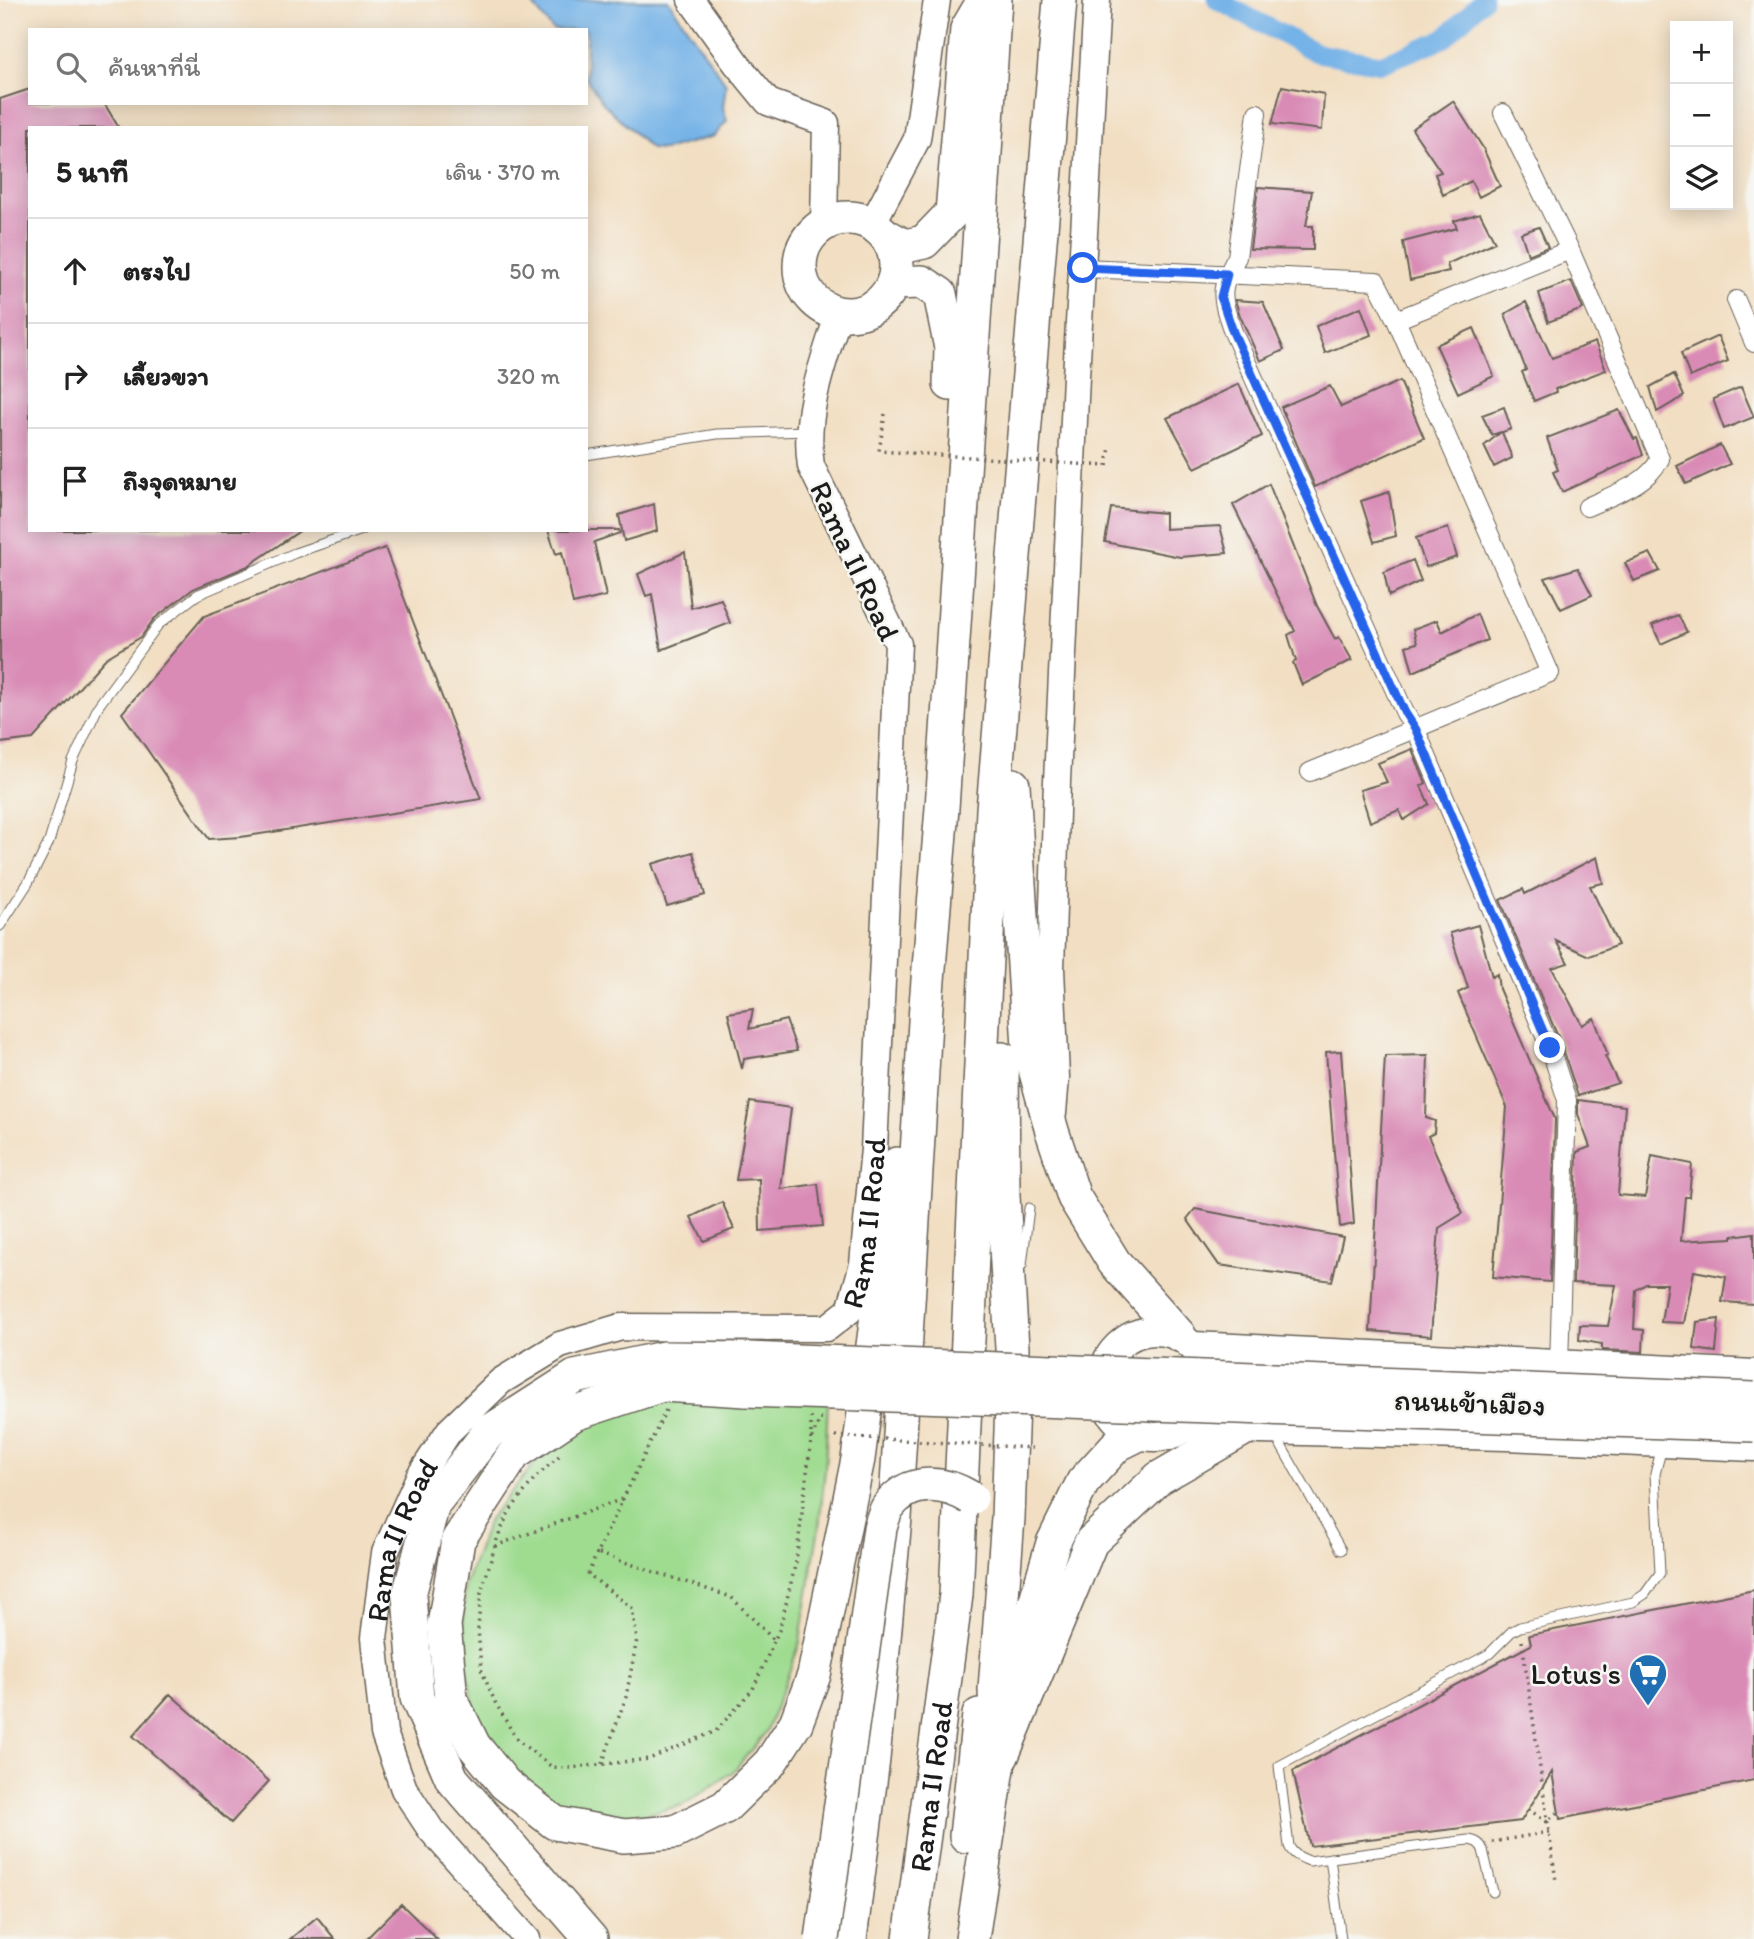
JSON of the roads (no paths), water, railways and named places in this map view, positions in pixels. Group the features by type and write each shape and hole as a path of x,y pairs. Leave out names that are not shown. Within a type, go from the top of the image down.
{"highway":[{"path":"878,230 893,250 894,258 893,283 884,297 871,308 855,313 839,313 823,307 810,297 802,282 799,266 803,249 811,235 824,224 839,219 856,219 878,230 905,246 924,242 952,213 967,29 984,0"},
{"name":"Rama II Road","path":"850,1939 873,1759 895,1518 926,1005 942,808 995,0"},
{"name":"Rama II Road","path":"910,1939 956,1595 993,810 1060,0"},
{"path":"893,283 922,282 940,294 951,348 944,501 956,602"},
{"path":"1005,668 1029,1047 1052,1131 1074,1197 1114,1262 1186,1341"},
{"path":"942,808 993,810 1003,1070 1003,1196 1012,1357 1008,1518 995,1689 998,1768"},
{"path":"926,1005 900,1138 880,1279 859,1459 814,1675 796,1723 770,1763 724,1807 675,1832 624,1836 555,1823 505,1784 474,1746 451,1699 444,1625 458,1540 514,1454 574,1415 662,1385 747,1374 1754,1399"},
{"path":"1012,1357 1103,1369"},
{"path":"591,1939 452,1779 417,1698 409,1595 433,1504 489,1432 575,1377 664,1358 747,1374 1754,1425"},
{"path":"1012,1402 1106,1405"},
{"path":"998,1768 1091,1542 1158,1478 1257,1430"},
{"path":"972,1939 1013,1672 1053,1543 1083,1482 1117,1445 1139,1434"},
{"path":"822,1939 880,1528 887,1508 911,1488 926,1484 956,1489 973,1499 994,1530 996,1555 954,1939"}],"main road":[{"path":"691,0 768,103 826,123 824,224"},
{"path":"878,230 918,139 937,0"},
{"path":"1052,1131 1055,1077 1051,969 1057,781 1097,0"},
{"name":"Rama II Road","path":"527,1939 431,1830 404,1789 384,1733 374,1638 385,1553 419,1477 449,1431 501,1381 560,1345 621,1327 827,1328 850,1310 863,1264 874,1149 898,644 811,466 807,442 816,386 839,313"},
{"name":"ถนนเข้าเมือง","path":"1103,1369 1112,1352 1125,1339 1142,1331 1161,1330 1186,1341 1559,1365 1754,1374"},
{"path":"1184,1429 1196,1418 1209,1389 1203,1359 1186,1341"},
{"path":"1103,1369 1101,1387 1106,1405 1116,1421 1131,1432 1139,1434"},
{"name":"ถนนเข้าเมือง","path":"1139,1434 1149,1437 1167,1436 1184,1429 1257,1430 1754,1447"}],"street":[{"path":"1257,113 1237,257 1227,274 1221,297 1233,332 1405,713 1416,730 1550,1048 1567,1100 1559,1365"},
{"path":"1503,113 1570,250 1660,459 1654,471 1642,480 1587,507"},
{"path":"1396,320 1570,250"},
{"path":"1083,268 1376,281 1396,320 1550,673 1310,772"},
{"path":"1736,300 1754,343"}],"lane":[{"path":"588,455 716,434 809,431"},
{"path":"0,926 28,883 49,842 74,761 99,705 158,625 198,595 295,553 356,532"},
{"path":"1021,1272 1028,1208"},
{"path":"1012,1357 1019,1284"},
{"path":"1257,1430 1341,1550"},
{"path":"1493,1892 1480,1844 1468,1840 1309,1861 1292,1852 1279,1766 1489,1654 1512,1630 1633,1602 1645,1594 1660,1573 1655,1474 1664,1442"},
{"path":"1330,1858 1341,1939"}],"water":[{"path":"529,0 668,0 726,84 723,108 727,121 714,136 664,150 651,149 603,103 588,81 588,28 551,28"}],"waterway":[{"path":"1217,0 1317,53 1381,64 1445,38 1483,0"}],"place":[{"name":"Lotus's","path":"1648,1707"}]}
